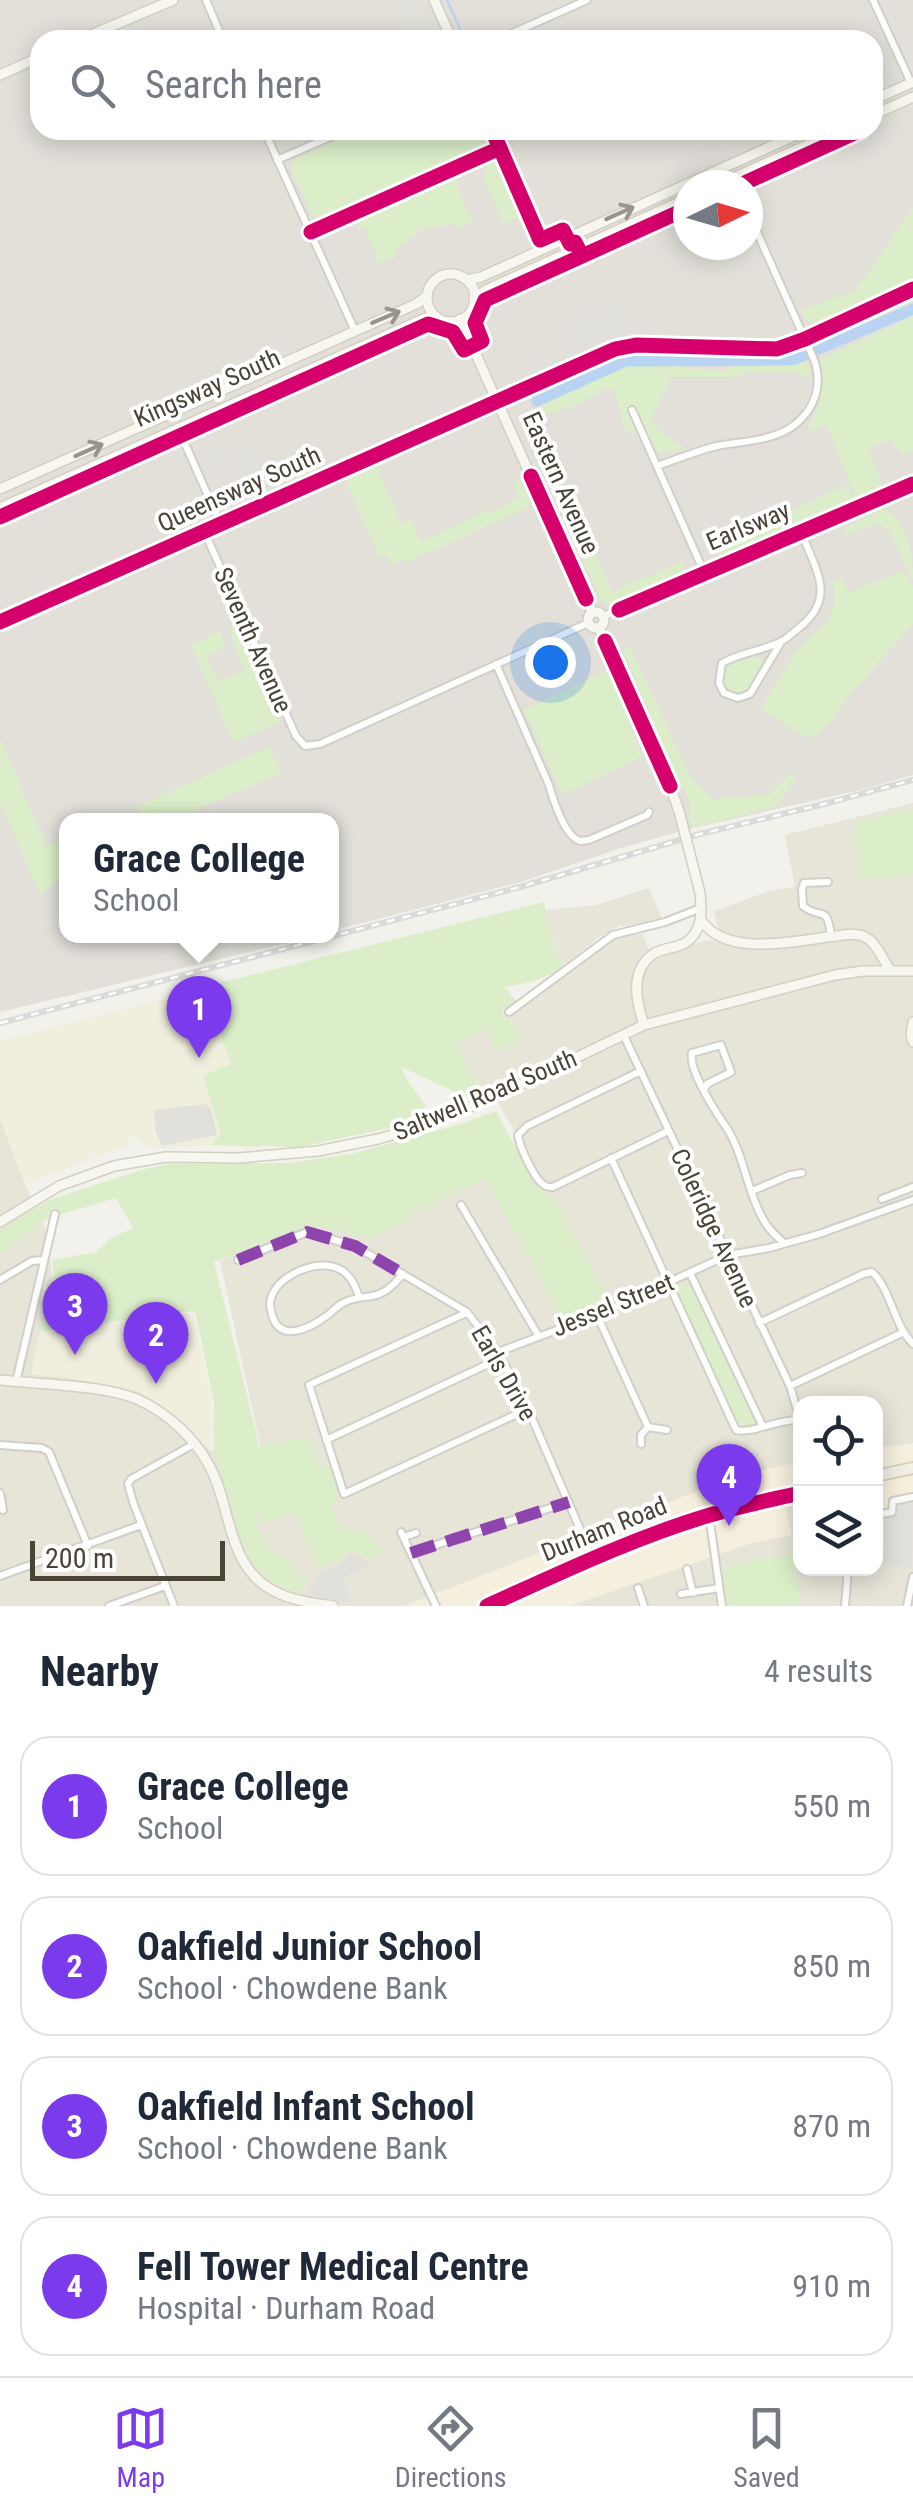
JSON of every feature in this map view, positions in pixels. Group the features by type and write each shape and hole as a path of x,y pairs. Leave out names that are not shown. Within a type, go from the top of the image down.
{"main road":[{"path":"883,1474 913,1468"},
{"name":"Durham Road","path":"487,1606 640,1540 710,1515 793,1495"}],"street":[{"path":"102,30 173,0"},
{"path":"206,0 220,30"},
{"path":"434,0 448,30"},
{"path":"519,30 586,0"},
{"path":"874,0 912,84 883,96"},
{"path":"0,75 30,62"},
{"path":"883,111 913,97"},
{"path":"268,140 355,330"},
{"path":"277,160 323,140"},
{"path":"496,140 544,248"},
{"path":"467,280 474,298 472,308 460,319 447,321 435,316 427,296 431,284 442,276 455,274 467,280 480,277 785,140"},
{"path":"757,170 820,140"},
{"path":"311,232 500,148"},
{"path":"727,166 729,170"},
{"path":"474,298 673,205"},
{"path":"656,466 712,448 768,438 800,421 812,408 817,392 815,362 763,246"},
{"path":"529,254 543,254 551,260"},
{"name":"Queensway South","path":"0,622 609,351 628,346 763,350 806,343 913,289"},
{"name":"Kingsway South","path":"0,490 427,296"},
{"name":"Kingsway South","path":"0,508 435,316"},
{"name":"Eastern Avenue","path":"460,319 590,618"},
{"path":"632,410 704,572"},
{"path":"178,428 222,524"},
{"name":"Earlsway","path":"604,616 913,484"},
{"path":"781,642 750,694 738,698 724,694 719,683 722,664 781,642 813,617 821,585 801,531"},
{"name":"Seventh Avenue","path":"204,532 296,736 305,746 320,744 496,664"},
{"path":"599,628 604,622 600,612 496,664 554,804 574,838 589,840 649,812"},
{"path":"590,618 594,628 599,628"},
{"path":"599,628 670,786 702,907 701,920 692,936 654,954 639,974 635,992 644,1025"},
{"path":"751,651 760,653 770,664"},
{"path":"828,882 804,882 802,889 803,906 827,916 830,936"},
{"path":"509,1012 522,996 612,935 666,922 702,907"},
{"path":"701,920 713,934 754,944 858,934 871,941 890,970"},
{"name":"Saltwell Road South","path":"0,1222 68,1182 127,1163 318,1152 404,1132 488,1100 644,1025 835,975 913,971"},
{"path":"913,1022 913,1042"},
{"name":"Coleridge Avenue","path":"624,1036 794,1396"},
{"path":"704,1090 707,1084 732,1072 721,1045 700,1049 690,1056 704,1090 735,1144 765,1224 784,1243"},
{"path":"642,1071 522,1130 518,1135 519,1146 541,1182 553,1187 668,1131"},
{"path":"610,1158 734,1426 744,1432 793,1420"},
{"path":"752,1191 802,1173"},
{"path":"882,1198 913,1187"},
{"name":"Jessel Street","path":"326,1440 538,1335 597,1315 728,1255 819,1234 913,1200"},
{"path":"461,1205 538,1335"},
{"path":"16,1382 55,1214"},
{"name":"Earls Drive","path":"238,1260 307,1232 354,1246 468,1312 500,1355 528,1410 593,1559"},
{"path":"0,1280 32,1261 44,1260"},
{"path":"358,1298 351,1277 340,1268 309,1266 295,1271 274,1291 271,1314 284,1331 294,1331 318,1322 343,1302 383,1294 402,1274"},
{"path":"759,1323 872,1272 913,1344"},
{"path":"690,1273 762,1426"},
{"path":"468,1312 309,1385 344,1494 528,1410"},
{"path":"597,1315 648,1427"},
{"path":"790,1386 904,1332"},
{"path":"0,1380 113,1392 138,1399 170,1419 195,1443 211,1467 237,1551 248,1569 271,1590 302,1602 333,1606"},
{"path":"648,1427 667,1430"},
{"path":"641,1444 641,1435 648,1427"},
{"path":"174,1606 128,1484 195,1443"},
{"path":"0,1445 49,1452 88,1546"},
{"path":"0,1493 3,1510"},
{"path":"883,1514 892,1512 893,1502 913,1497"},
{"path":"411,1553 569,1502"},
{"path":"710,1515 722,1606"},
{"path":"0,1576 142,1525"},
{"path":"416,1533 403,1534 436,1606"},
{"path":"687,1570 693,1592"},
{"path":"846,1606 848,1576"},
{"path":"907,1606 913,1577"},
{"path":"109,1606 166,1586"},
{"path":"638,1588 644,1606"},
{"path":"681,1594 719,1588"}],"shaded area":[{"path":"0,0 913,0 913,775 693,828 521,882 339,929 339,813 59,813 59,943 287,943 0,1012"},
{"path":"422,0 433,30 406,30 396,9"},
{"path":"615,302 627,328 621,336 520,382 515,371 578,344 568,323"},
{"path":"215,434 224,461 254,448 258,457 263,455 278,488 264,494 253,470 234,478 229,468 214,475 199,441"},
{"path":"913,803 913,1606 0,1606 0,1119 44,1223 53,1279 31,1374 75,1378 139,1392 178,1418 210,1450 261,1448 220,1261 318,1220 485,1178 531,1154 491,1090 481,1093 457,1041 487,1029 620,936 642,934 657,960 673,950 707,940 722,942 714,911 772,890 795,887 785,835"},
{"path":"649,888 662,918 620,926 564,965 555,951 546,910 596,905"},
{"path":"414,934 424,985 409,989 396,1001 401,1022 401,1067 431,1114 408,1124 295,1148 162,1148 144,1146 137,1138 128,1137 129,1145 25,1184 0,1119 0,1041"},
{"path":"205,1104 211,1109 217,1135 162,1146 154,1110"},
{"path":"193,1313 211,1399 210,1450 178,1418 139,1392 31,1374 40,1331"},
{"path":"913,1443 913,1496 883,1510 883,1486 883,1447"},
{"path":"714,1458 723,1478 793,1463 793,1504 785,1506 792,1535 749,1544 570,1606 404,1606 702,1489 696,1466"},
{"path":"913,1499 912,1567 883,1565 883,1516 894,1515 895,1503"},
{"path":"351,1553 372,1564 343,1578 352,1603 308,1594 316,1575 333,1569"}],"green space":[{"path":"339,140 487,141 482,147 320,219 314,219 291,168 294,160"},
{"path":"497,163 521,216 506,223 483,177 485,164"},
{"path":"453,177 459,181 456,183 469,214 474,213 473,221 457,229 455,224 422,229 396,250 397,256 376,261 359,220"},
{"path":"913,207 913,279 821,322 806,321 801,310 852,292"},
{"path":"913,316 913,452 902,454 890,439 869,448 884,491 857,502 827,426 812,431 808,427 819,406 818,361"},
{"path":"644,352 678,354 682,368 724,371 738,365 806,362 810,370 808,376 794,371 749,371 734,377 671,377 651,418 658,429 685,449 659,453 652,441 625,430 613,387 572,407 534,417 540,405 565,383 598,366"},
{"path":"537,427 612,592 683,561 684,573 608,605 602,601 525,433"},
{"path":"375,463 401,523 411,519 421,542 489,509 493,514 519,497 514,482 519,479 530,503 528,508 405,563 402,559 391,564 387,555 380,558 346,482 348,477"},
{"path":"847,485 854,502 714,554 717,541 743,533 741,523 745,517 752,528"},
{"path":"883,509 903,530 913,580 890,532 879,523 847,534 844,529"},
{"path":"903,571 913,586 913,624 843,703 833,720 815,737 795,731 760,710 795,653 830,619 835,601 833,580 841,578 849,593"},
{"path":"235,624 281,722 233,742 191,645 221,633 225,647 207,656 218,681 244,671 230,635"},
{"path":"630,647 690,776 713,799 768,795 789,774 797,778 775,807 693,827 685,788 680,785 623,649"},
{"path":"749,657 761,660 762,670 745,692 729,690 721,678 725,667"},
{"path":"608,670 642,757 562,794 524,710"},
{"path":"2,742 46,846 59,841 59,879 40,895 0,802"},
{"path":"269,747 282,773 188,813 140,813 138,806"},
{"path":"913,809 913,876 860,878 855,822"},
{"path":"544,902 555,951 564,965 543,977 505,987 516,1001 502,1013 525,1037 496,1051 487,1029 457,1042 481,1093 467,1098 402,1067 431,1114 408,1124 295,1148 211,1145 221,1134 204,1079 205,1075 231,1064 203,987"},
{"path":"496,1111 536,1186 556,1202 610,1302 563,1319 485,1178 408,1215 412,1220 371,1238 319,1225 214,1262 259,1444 256,1446 309,1437 318,1467 329,1465 338,1494 331,1508 342,1527 365,1531 385,1551 374,1560 350,1550 343,1558 319,1568 303,1536 305,1526 292,1513 263,1523 257,1513 263,1541 287,1560 296,1575 308,1575 301,1593 270,1581 251,1562 213,1446 214,1402 195,1311 40,1331 54,1279 52,1260 96,1252 111,1238 133,1228 116,1198 49,1218 0,1254 0,1231 49,1200 141,1170 168,1164 290,1163 355,1153"},
{"path":"690,1281 756,1421 752,1426 737,1424 674,1288"},
{"path":"793,1553 793,1576 796,1576 801,1606 727,1606 722,1572 738,1563"}],"waterway":[{"path":"447,0 460,30"},
{"path":"537,401 626,361 793,360 913,309"}],"railway":[{"path":"339,934 700,834 913,780"},
{"path":"0,1023 306,943"}],"marked path":[{"path":"238,1260 307,1232 355,1246 403,1274"},
{"path":"411,1553 569,1502"}],"cycle path":[{"path":"496,140 540,240 563,230 582,256"},
{"path":"763,175 839,140"},
{"path":"311,232 500,148"},
{"path":"0,517 428,324 453,332 464,350 482,341 475,323 485,300 673,215"},
{"path":"0,622 615,349 636,345 777,349 913,289"},
{"path":"531,476 586,599"},
{"path":"619,610 913,484"},
{"path":"605,641 670,786"},
{"path":"487,1606 653,1534 793,1495"}],"place":[{"name":"Grace College","path":"199,1058"},
{"name":"Oakfield Infant School","path":"75,1355"},
{"name":"Oakfield Junior School","path":"156,1384"},
{"name":"Fell Tower Medical Centre","path":"729,1526"}]}
